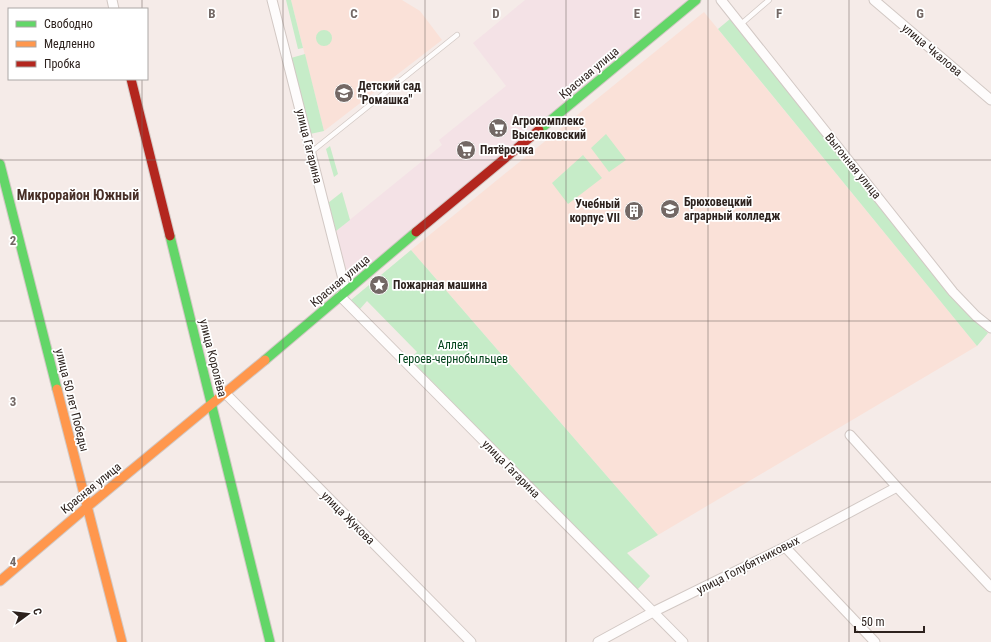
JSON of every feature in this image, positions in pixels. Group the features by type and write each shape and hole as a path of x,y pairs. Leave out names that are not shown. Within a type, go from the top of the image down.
{"street":[{"name":"улица Гагарина","path":"272,0 343,294 683,642"},
{"name":"Красная улица","path":"0,581 87,507 226,394 343,294 696,0"},
{"name":"Выгонная улица","path":"721,0 953,292 976,316 991,328"},
{"name":"улица Чкалова","path":"874,0 991,100"},
{"name":"улица Королёва","path":"131,80 270,642"},
{"name":"улица 50 лет Победы","path":"0,164 122,642"},
{"name":"улица Жукова","path":"226,394 471,642"},
{"path":"850,435 991,587"},
{"name":"улица Голубятниковых","path":"598,642 653,612 785,547 897,487"},
{"path":"785,547 875,642"}],"lane":[{"path":"740,24 769,0"},
{"path":"310,153 457,35"}],"shaded area":[{"name":"Детский сад \"Ромашка\"","path":"291,0 402,0 420,11 442,40 324,131"},
{"path":"525,0 690,0 350,285 336,231 442,145 439,140 506,86 473,43"},
{"path":"704,12 977,346 658,535 411,250"}],"green space":[{"path":"286,0 291,0 303,48 298,49"},
{"path":"730,19 949,295 988,333 977,346 718,29"},
{"path":"324,30 331,35 332,38 327,45 324,46 317,41 316,38 321,31"},
{"path":"305,54 324,131 310,134 291,58"},
{"path":"606,134 626,160 609,172 591,148"},
{"path":"330,146 338,174 334,177 326,149"},
{"path":"583,155 602,178 568,204 552,183"},
{"path":"342,192 350,220 336,231 328,203"},
{"name":"Аллея Героев-чернобыльцев","path":"411,250 658,535 627,553 650,576 637,590 410,359 417,352 367,301 360,309 351,300"}],"traffic: fast":[{"path":"539,130 696,0"},
{"path":"0,164 57,389"},
{"path":"265,360 416,232"},
{"path":"170,236 270,642"}],"traffic: slow":[{"path":"0,581 265,360"},
{"path":"57,389 122,642"}],"traffic: jam":[{"path":"131,80 170,236"},
{"path":"416,232 539,130"}],"place":[{"name":"Детский сад \"Ромашка\"","path":"344,93"},
{"name":"Агрокомплекс Выселковский","path":"498,128"},
{"name":"Пятёрочка","path":"466,150"},
{"name":"Брюховецкий аграрный колледж","path":"670,209"},
{"name":"Учебный корпус VII","path":"634,211"},
{"name":"Пожарная машина","path":"379,285"}],"district":[{"name":"Микрорайон Южный","path":"78,195"}]}
